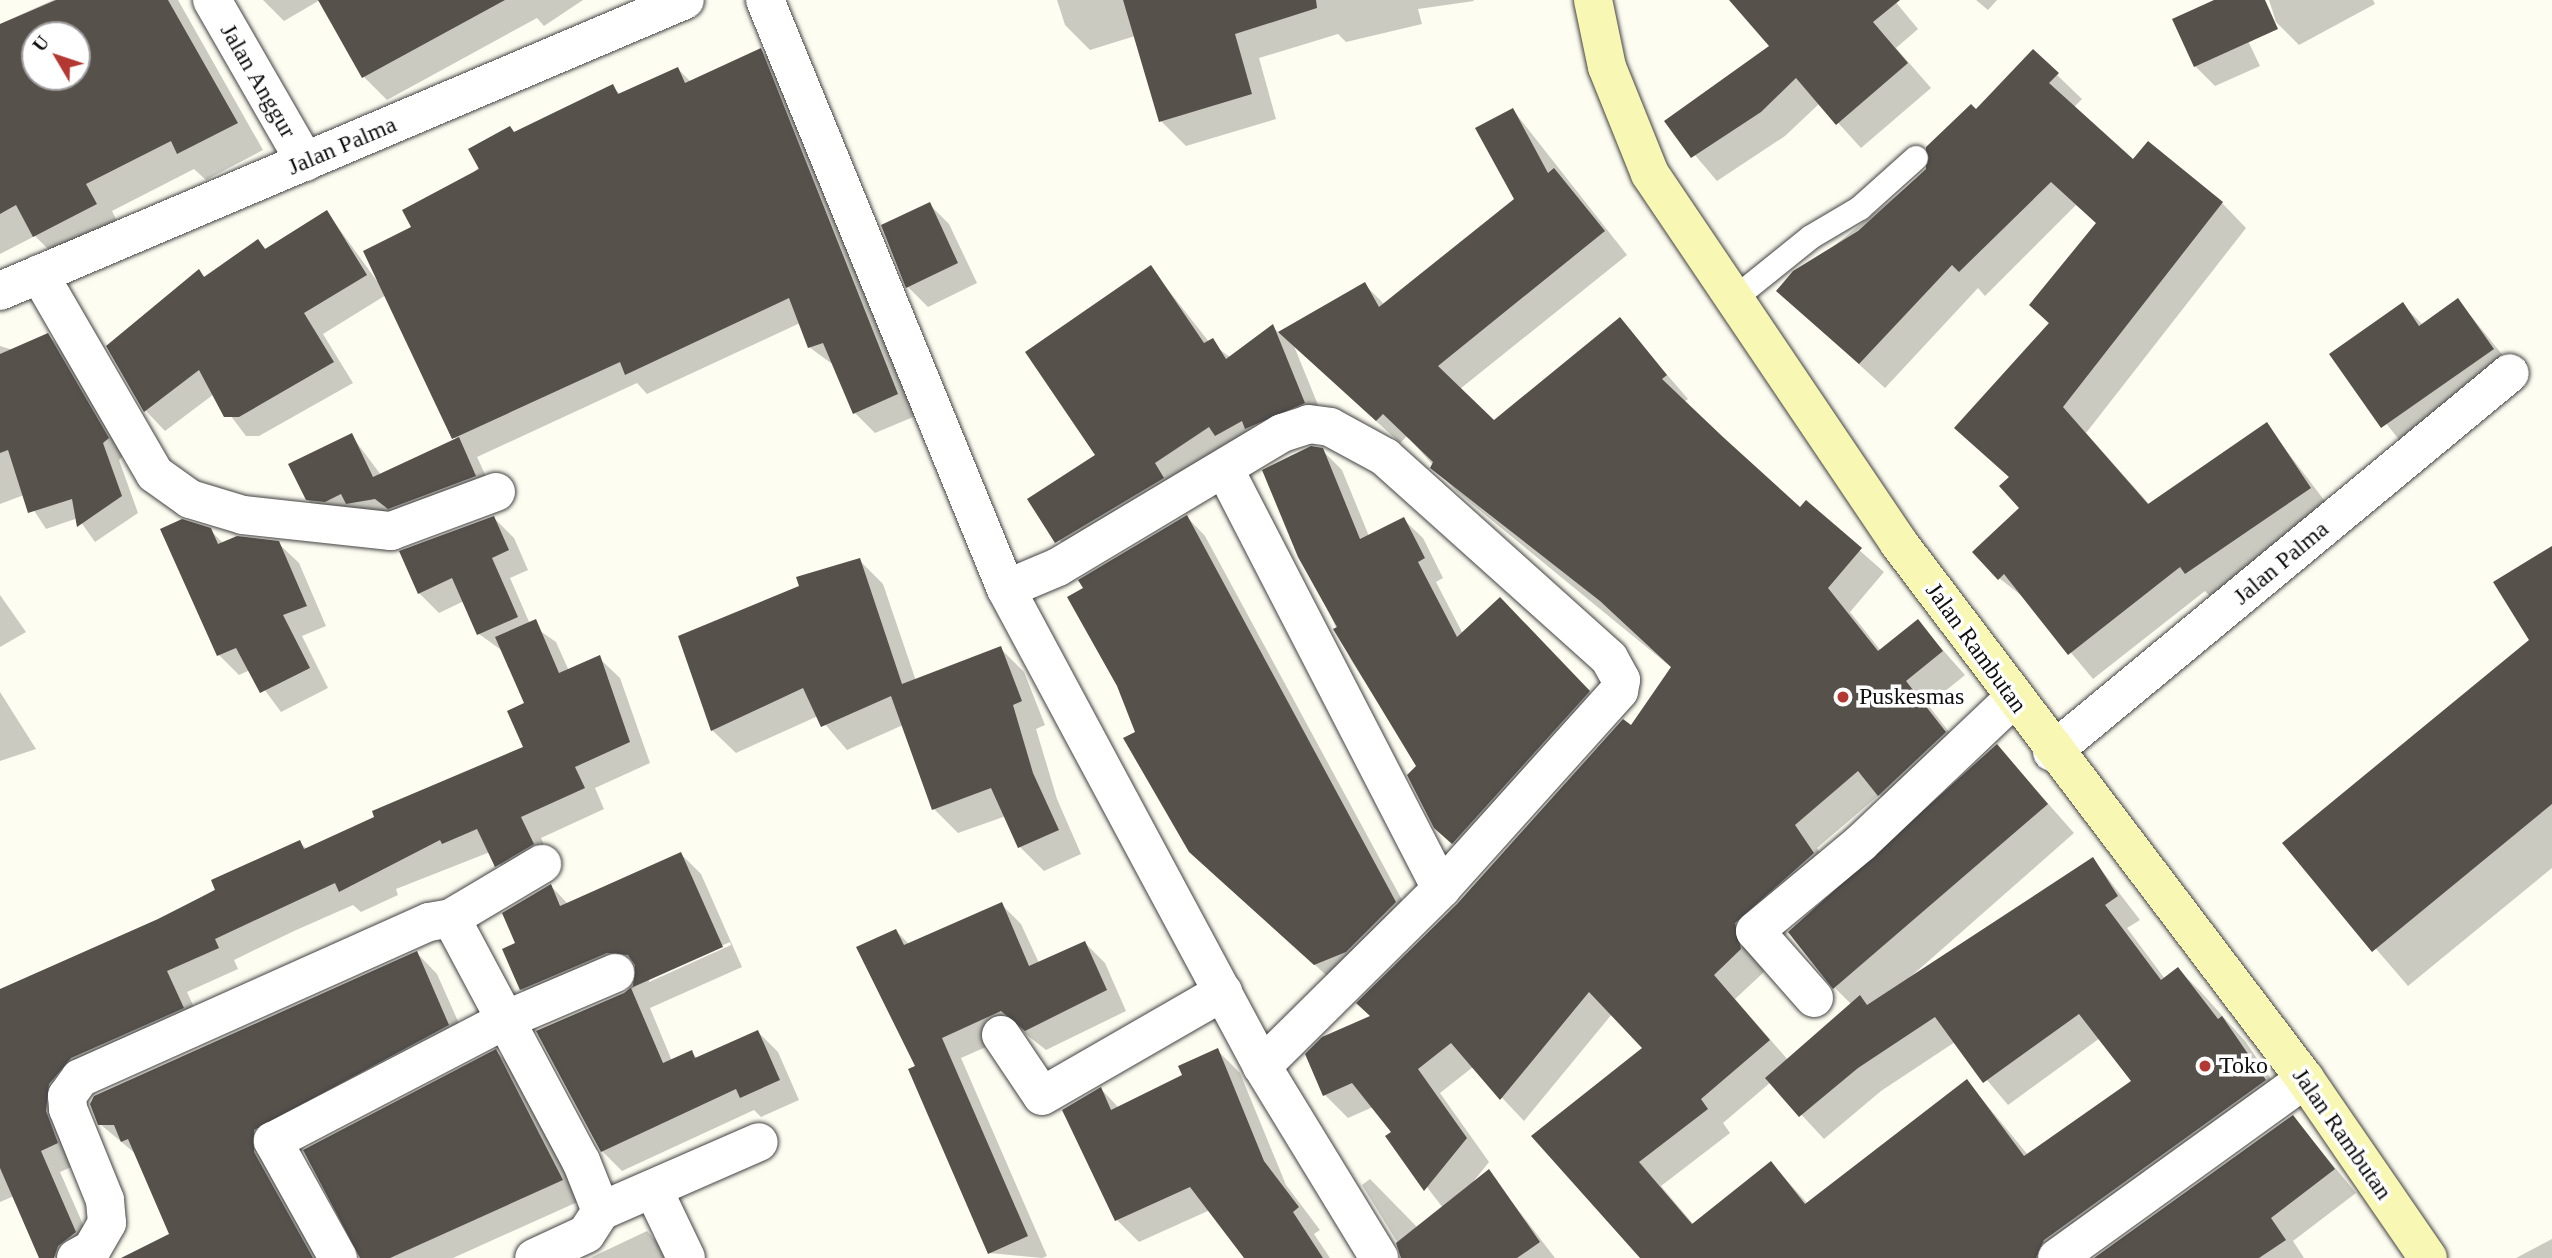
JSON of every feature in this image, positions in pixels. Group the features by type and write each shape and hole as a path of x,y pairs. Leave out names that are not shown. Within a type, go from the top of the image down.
{"street":[{"name":"Jalan Anggur","path":"212,0 305,162"},
{"name":"Jalan Palma","path":"0,291 685,0"},
{"path":"765,0 1006,589 1262,1066 1379,1258"},
{"name":"Jalan Rambutan","path":"1593,0 1607,67 1650,174 2013,699 2305,1079 2428,1258"},
{"path":"39,274 155,474 190,499 243,515 391,531 496,492"},
{"name":"Jalan Palma","path":"2052,752 2510,373"},
{"path":"1006,589 1058,567 1225,470 1282,433 1309,424 1330,427 1385,457 1618,669 1619,691 1441,889 1262,1066"},
{"path":"1225,470 1441,889"},
{"path":"1814,998 1755,931 1861,843 2013,699"},
{"path":"76,1258 92,1249 107,1223 105,1200 68,1109 67,1096 80,1078 452,918 542,864"},
{"path":"452,918 582,1161 601,1212"},
{"path":"338,1258 273,1141 505,1020 615,973"},
{"path":"1001,1035 1041,1096 1223,992"},
{"path":"2057,1258 2305,1079"},
{"path":"534,1258 586,1234 601,1212 759,1142"},
{"path":"653,1189 685,1258"}],"lane":[{"path":"1734,299 1811,237 1860,208 1916,158"}],"building":[{"path":"56,0 168,0 238,123 177,154 171,141 86,184 97,204 33,237 16,205 0,214 0,24"},
{"path":"318,0 505,0 362,78"},
{"path":"1123,0 1316,0 1317,8 1235,34 1252,94 1159,122"},
{"path":"1729,0 1900,0 1873,22 1908,63 1836,125 1796,78 1761,112 1691,158 1664,121 1769,46"},
{"path":"2214,0 2265,0 2278,29 2194,67 2172,19"},
{"path":"761,48 898,394 853,414 823,343 808,348 789,298 625,375 620,362 452,439 363,251 411,227 402,210 479,169 468,149 510,126 514,132 613,84 618,94 678,67 685,83"},
{"path":"2033,49 2059,73 2049,83 2133,159 2148,141 2223,202 2063,407 2148,504 2267,422 2311,488 2185,574 2180,567 2068,655 2004,574 1998,580 1972,552 2019,508 1999,486 2009,477 1954,428 2049,323 2029,305 2096,223 2051,182 1959,272 1952,265 1859,364 1776,291 1793,271 1858,231 1926,169 1926,147 1971,104 1976,109"},
{"path":"1513,108 1548,173 1554,168 1605,231 1438,366 1494,420 1620,317 1667,375 1662,379 1800,507 1806,500 1862,548 1828,588 1878,651 1918,619 1943,651 1906,681 1946,732 1878,796 1858,771 1795,825 1814,853 1735,923 1741,949 1714,975 1770,1040 1701,1099 1708,1109 1639,1162 1692,1224 1771,1161 1805,1204 1967,1079 2024,1156 2131,1081 2079,1014 1983,1083 1935,1017 1858,1068 1799,1117 1765,1078 1860,995 1867,1005 2093,857 2118,896 2105,905 2161,980 2178,967 2218,1019 2222,1016 2266,1080 2044,1240 2036,1258 1640,1258 1531,1136 1642,1048 1589,992 1500,1100 1451,1043 1418,1069 1467,1138 1424,1191 1385,1136 1391,1132 1352,1083 1323,1096 1305,1054 1322,1037 1370,1016 1356,1003 1457,904 1623,719 1631,725 1671,667 1600,601 1430,468 1433,462 1383,414 1376,421 1278,332 1365,282 1379,307 1514,199 1475,128"},
{"path":"930,202 958,263 906,288 881,225"},
{"path":"327,210 367,275 304,313 334,362 239,417 224,417 199,370 144,412 106,346 199,269 204,277 258,239 265,249"},
{"path":"1151,265 1204,343 1213,338 1226,359 1273,324 1305,403 1245,429 1242,421 1215,436 1209,427 1155,463 1164,478 1055,543 1027,499 1095,455 1025,352"},
{"path":"2458,298 2494,349 2381,428 2329,354 2403,302 2419,326"},
{"path":"48,333 109,438 103,443 122,496 77,527 72,499 28,513 8,450 0,453 0,354"},
{"path":"352,433 373,477 459,437 476,476 388,509 375,499 346,504 341,494 325,502 306,500 288,464"},
{"path":"1311,446 1323,448 1360,539 1404,517 1425,558 1418,562 1457,637 1500,597 1590,691 1452,844 1434,828 1407,775 1416,766 1333,629 1337,627 1298,557 1262,470"},
{"path":"1187,515 1396,902 1346,952 1314,965 1189,852 1123,738 1135,732 1117,686 1067,597 1083,588 1078,580"},
{"path":"494,516 509,550 492,558 518,617 477,635 452,578 418,594 399,551"},
{"path":"182,519 211,528 218,544 237,536 279,541 307,606 283,615 310,668 260,693 236,648 217,656 160,529"},
{"path":"2552,546 2552,804 2372,952 2282,843 2529,640 2493,582"},
{"path":"860,558 902,684 1001,646 1022,701 1013,705 1033,773 1059,830 1018,848 991,788 932,810 891,696 821,727 803,688 711,731 678,636 799,586 796,577"},
{"path":"536,619 559,673 600,655 630,742 575,767 585,788 521,817 534,844 495,867 477,829 442,844 440,840 339,892 335,883 215,939 219,948 167,971 184,1008 71,1058 49,1084 46,1111 58,1143 41,1151 76,1232 58,1246 54,1258 39,1258 0,1168 0,989 158,919 215,890 211,880 300,840 304,849 374,817 372,811 523,747 507,711 524,703 495,637"},
{"path":"1997,744 2048,804 1833,989 1788,932"},
{"path":"681,852 723,947 631,988 663,1063 692,1050 695,1058 758,1030 780,1080 740,1098 736,1089 601,1152 536,1031 624,993 633,986 635,965 628,955 607,953 520,990 502,949 515,943 502,913 551,884 560,906"},
{"path":"1002,902 1029,966 1085,941 1107,990 1025,1031 1001,1011 942,1038 1028,1236 988,1254 908,1069 915,1066 856,947 896,929 904,945"},
{"path":"417,951 449,1025 254,1130 254,1152 313,1258 121,1258 169,1234 128,1139 121,1142 114,1125 98,1125 90,1104 94,1096"},
{"path":"1218,1048 1264,1161 1299,1207 1293,1212 1323,1258 1244,1258 1190,1187 1115,1221 1062,1110 1101,1087 1111,1110 1182,1075 1178,1066"},
{"path":"496,1049 563,1180 390,1258 360,1258 303,1150"},
{"path":"2293,1115 2335,1169 2271,1218 2286,1240 2259,1258 2094,1258"},
{"path":"1489,1169 1540,1242 1517,1258 1401,1258 1396,1243"}],"place":[{"name":"Puskesmas","path":"1843,697"},
{"name":"Toko","path":"2205,1066"}]}
